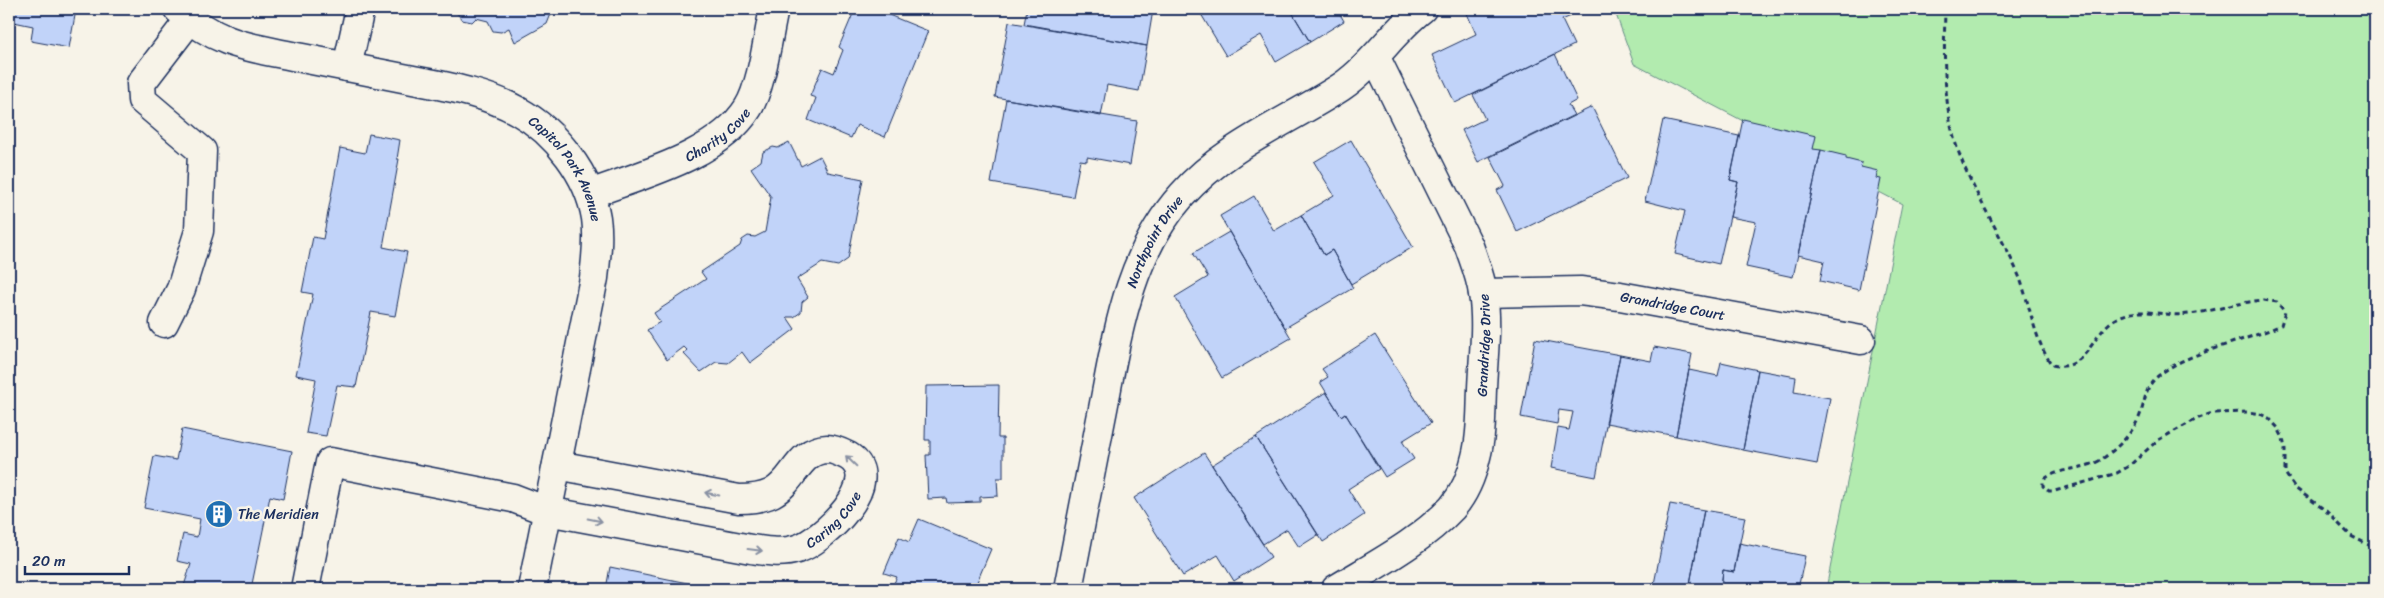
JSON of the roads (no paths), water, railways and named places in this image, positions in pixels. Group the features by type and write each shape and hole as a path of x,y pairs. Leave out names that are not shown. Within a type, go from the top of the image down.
{"street":[{"path":"347,67 360,9"},
{"name":"Charity Cove","path":"590,194 690,155 713,143 734,126 749,107 756,86 774,9"},
{"name":"Northpoint Drive","path":"1068,589 1119,330 1135,271 1148,244 1181,195 1203,173 1227,154 1342,86 1376,58 1413,16 1422,9"},
{"path":"164,323 181,289 199,232 202,151 142,100 141,83 184,14"},
{"name":"Capitol Park Avenue","path":"184,14 203,30 239,45 453,88 491,99 519,111 550,134 571,158 590,194 596,218 597,250 594,278 532,589"},
{"name":"Grandridge Drive","path":"1336,589 1417,538 1451,508 1462,495 1475,463 1479,436 1485,327 1483,293 1469,246 1376,58"},
{"name":"Grandridge Court","path":"1483,293 1580,291 1861,340"},
{"name":"Caring Cove","path":"548,511 751,549 775,552 796,550 814,542 833,527 856,494 860,481 859,469 851,458 840,452 828,449 806,456 787,482 773,492 756,498 739,499 557,465"},
{"path":"305,589 330,462 514,498 548,511"}],"place":[{"name":"The Meridien","path":"219,514"}]}
